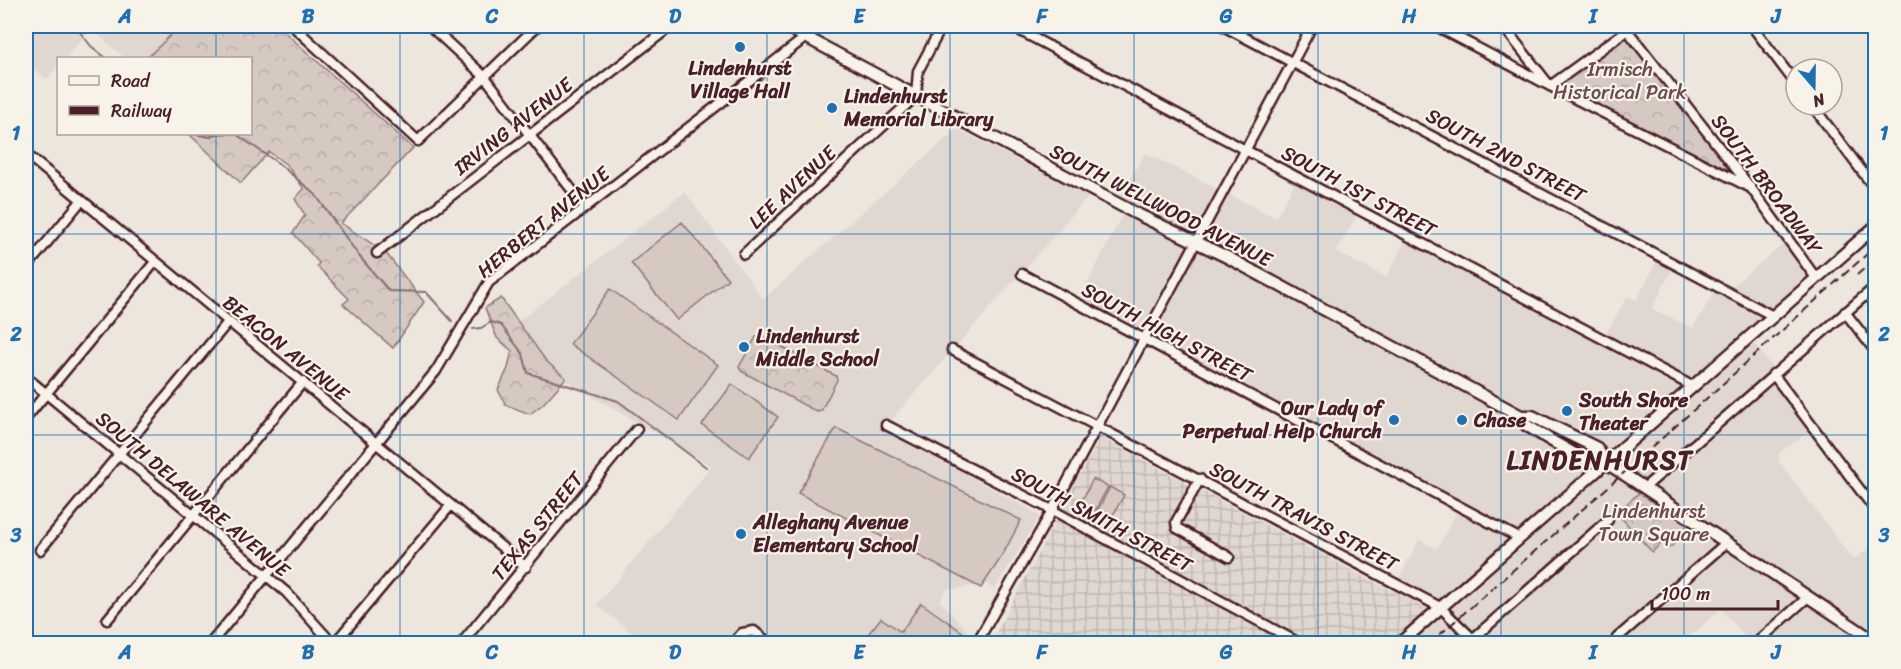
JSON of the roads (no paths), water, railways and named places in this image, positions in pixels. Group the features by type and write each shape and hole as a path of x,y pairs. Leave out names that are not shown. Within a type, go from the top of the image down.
{"main road":[{"name":"SOUTH WELLWOOD AVENUE","path":"785,26 1135,213 1197,241 1521,416 1526,425 1536,432 1587,461 1605,462 1875,642"},
{"path":"1399,644 1875,226"}],"street":[{"path":"293,26 418,141 537,26"},
{"path":"430,26 485,77 585,207"},
{"name":"IRVING AVENUE","path":"376,253 671,26"},
{"path":"916,96 918,71 942,26"},
{"name":"SOUTH 1ST STREET","path":"1011,26 1692,386"},
{"name":"SOUTH 2ND STREET","path":"1222,26 1773,316"},
{"path":"976,644 1098,426 1312,26"},
{"path":"1436,26 1751,188"},
{"path":"1503,26 1550,86"},
{"path":"1752,26 1784,68"},
{"path":"1870,26 1875,33"},
{"path":"1550,86 1628,27"},
{"name":"SOUTH BROADWAY","path":"1628,27 1751,188 1816,278"},
{"name":"HERBERT AVENUE","path":"210,644 436,371 489,282 806,37"},
{"name":"LEE AVENUE","path":"744,254 916,96"},
{"path":"1821,117 1875,190"},
{"name":"BEACON AVENUE","path":"26,154 526,567"},
{"path":"26,268 81,201"},
{"path":"26,418 155,262"},
{"name":"SOUTH HIGH STREET","path":"1022,274 1519,538"},
{"path":"1644,488 1875,286"},
{"path":"1845,312 1875,352"},
{"path":"40,550 228,322"},
{"name":"SOUTH TRAVIS STREET","path":"952,350 1440,607 1469,641"},
{"path":"1773,375 1875,511"},
{"name":"SOUTH DELAWARE AVENUE","path":"26,377 286,592 334,644"},
{"path":"107,620 303,382"},
{"name":"SOUTH SMITH STREET","path":"886,425 1052,510 1301,644"},
{"name":"TEXAS STREET","path":"461,644 637,429"},
{"path":"1200,479 1176,522 1177,528 1229,557"},
{"path":"334,644 451,505"},
{"path":"1469,641 1608,520"},
{"path":"1617,638 1726,543"},
{"path":"1755,644 1808,597"},
{"path":"732,644 742,633 754,631 770,644"}],"waterway":[{"path":"75,26 91,46 105,57"},
{"path":"199,135 210,137 215,135"},
{"path":"237,135 278,163 315,194 359,256 389,291 426,292 452,321"},
{"path":"473,329 481,328 491,322 501,325 523,354 528,373 618,401 706,467"}],"railway":[{"path":"1429,644 1876,246"},
{"path":"1857,275 1876,258"}],"place":[{"name":"Lindenhurst Village Hall","path":"740,47"},
{"name":"Lindenhurst Memorial Library","path":"832,108"},
{"name":"Lindenhurst Middle School","path":"744,347"},
{"name":"South Shore Theater","path":"1567,411"},
{"name":"Our Lady of Perpetual Help Church","path":"1394,420"},
{"name":"Chase","path":"1462,420"},
{"name":"Alleghany Avenue Elementary School","path":"741,534"}],"district":[{"name":"LINDENHURST","path":"1600,460"}],"park label":[{"name":"Irmisch Historical Park","path":"1620,80"},
{"name":"Lindenhurst Town Square","path":"1654,522"}]}
